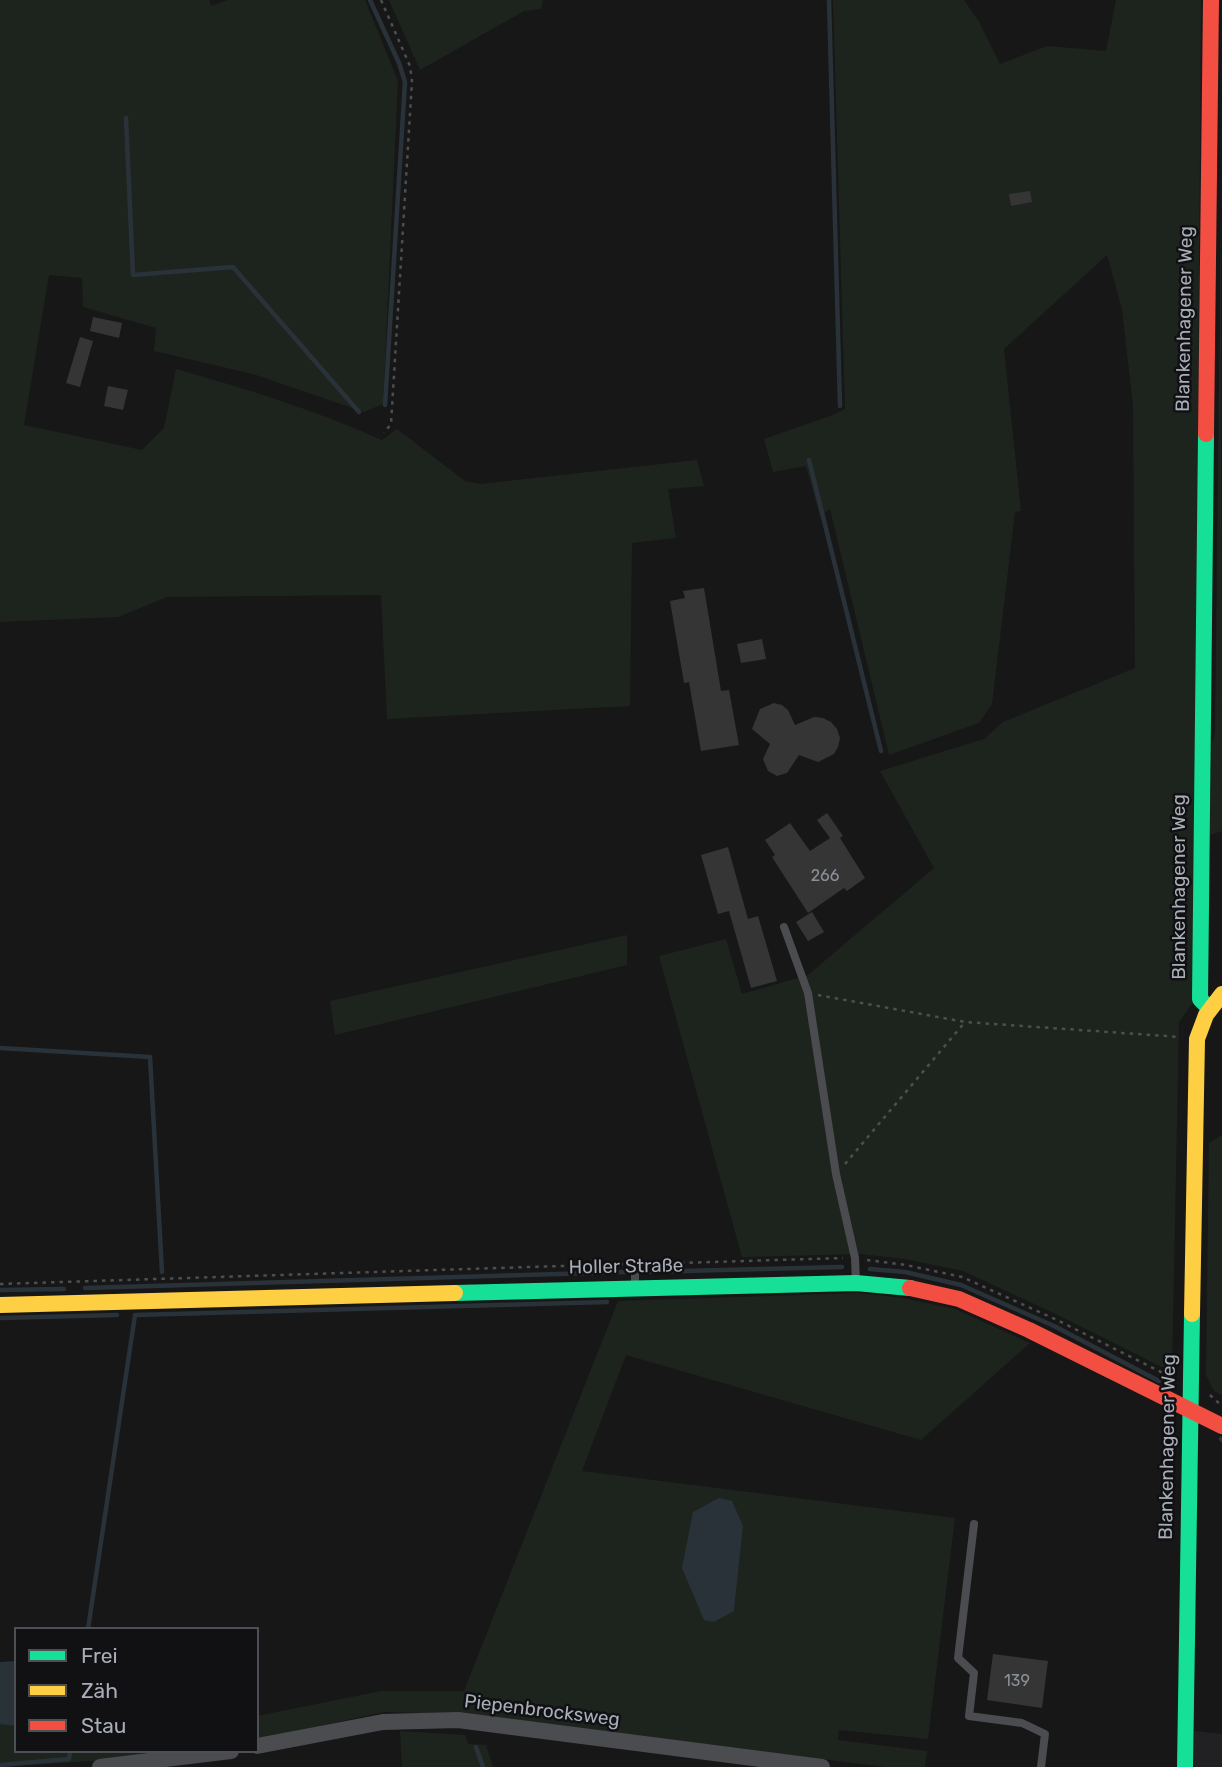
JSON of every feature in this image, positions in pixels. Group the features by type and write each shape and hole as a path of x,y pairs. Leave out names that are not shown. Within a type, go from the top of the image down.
{"street":[{"name":"Blankenhagener Weg","path":"1185,1767 1197,1038 1200,1024 1209,1008 1200,999 1200,991 1211,0"},
{"path":"1209,1008 1222,994"},
{"name":"Holler Straße","path":"0,1305 856,1283 905,1287 959,1299 1029,1330 1222,1426"},
{"name":"Piepenbrocksweg","path":"259,1746 383,1722 458,1720 822,1767"},
{"path":"100,1767 215,1753"}],"lane":[{"path":"784,927 808,993 836,1174 855,1258 856,1283"},
{"path":"635,1264 635,1288"},
{"path":"974,1524 958,1658 974,1673 969,1716 1021,1723 1045,1734 1041,1767"}],"path":[{"path":"381,0 410,66 412,81 391,424 384,433"},
{"path":"808,993 965,1023 1197,1038"},
{"path":"836,1174 965,1023"}],"shaded area":[{"path":"0,0 209,0 211,6 228,0 365,0 398,81 383,404 364,412 253,374 154,351 156,328 83,307 82,278 49,275 24,425 142,450 164,428 176,369 255,392 382,440 397,429 465,481 480,484 697,460 704,486 668,489 676,538 632,543 630,706 387,719 381,595 167,597 118,617 0,622"},
{"path":"389,0 543,0 541,9 524,11 420,70"},
{"path":"833,0 964,0 978,20 1000,64 1047,46 1106,51 1116,0 1201,0 1194,1001 1179,1022 1172,1372 963,1271 905,1259 861,1254 742,1257 659,956 726,939 742,994 808,975 934,868 880,771 984,739 1003,722 1135,668 1133,406 1122,309 1107,255 1004,349 1021,511 1015,512 992,704 979,723 889,755 830,509 820,516 806,466 773,472 764,439 845,409"},
{"path":"1221,206 1222,831 1210,835 1212,742 1215,732"},
{"path":"627,935 627,965 335,1035 330,1001"},
{"path":"1222,1135 1222,1395 1214,1391 1206,1375 1209,1143"},
{"path":"859,1293 903,1298 955,1309 1030,1343 921,1440 626,1355 582,1471 955,1518 928,1739 839,1730 838,1740 927,1751 925,1767 886,1767 457,1714 385,1712 259,1739 259,1716 381,1691 464,1691 618,1301","holes":["743,1526 734,1610 714,1622"]},
{"path":"719,1498 732,1501 743,1526 734,1611 714,1622 704,1620 682,1568 693,1512"},
{"path":"14,1661 14,1726 0,1724 0,1662"},
{"path":"0,1724 14,1726 14,1753 174,1753 140,1758 0,1767"},
{"path":"400,1731 465,1735 468,1744 486,1745 493,1767 402,1767"},
{"path":"1194,1731 1222,1734 1222,1767 1194,1767"}],"building":[{"path":"1030,191 1032,202 1011,206 1009,194"},
{"path":"93,317 122,323 119,338 90,331"},
{"path":"80,337 93,341 80,387 66,383"},
{"path":"108,386 128,390 123,410 104,406"},
{"path":"704,588 721,691 729,690 739,745 701,751 689,682 684,683 670,601 685,598 683,591"},
{"path":"762,639 766,659 741,663 737,644"},
{"path":"774,703 788,710 795,725 814,717 831,722 840,738 834,754 818,762 799,755 787,773 777,776 768,771 763,759 770,744 752,729 760,709"},
{"path":"827,813 843,836 840,838 865,878 847,891 844,888 808,913 772,857 775,855 765,840 790,823 810,851 830,838 817,820"},
{"path":"728,847 748,919 758,916 777,981 751,988 729,911 718,914 701,855"},
{"path":"812,912 824,932 808,941 796,922"},
{"path":"993,1654 1048,1661 1042,1708 987,1700"}],"waterway":[{"path":"370,0 405,82 385,405"},
{"path":"829,0 840,406"},
{"path":"126,118 133,275 233,267 359,412"},
{"path":"809,460 881,751"},
{"path":"0,1048 150,1057 162,1272"},
{"path":"643,1272 842,1267"},
{"path":"870,1269 905,1272 961,1285 1054,1326 1159,1381"},
{"path":"85,1288 626,1272"},
{"path":"0,1290 64,1289"},
{"path":"88,1627 135,1315 607,1302"},
{"path":"0,1318 117,1315"},
{"path":"476,1747 483,1767"},
{"path":"0,1765 69,1759 70,1753"}],"traffic: fast":[{"path":"1206,434 1200,999 1209,1008"},
{"path":"455,1293 856,1283 910,1288"},
{"path":"1185,1767 1192,1314"}],"traffic: slow":[{"path":"1192,1314 1197,1039 1206,1015 1222,994"},
{"path":"0,1305 455,1293"}],"traffic: jam":[{"path":"1206,434 1211,0"},
{"path":"910,1288 959,1299 1029,1330 1222,1426"}]}
